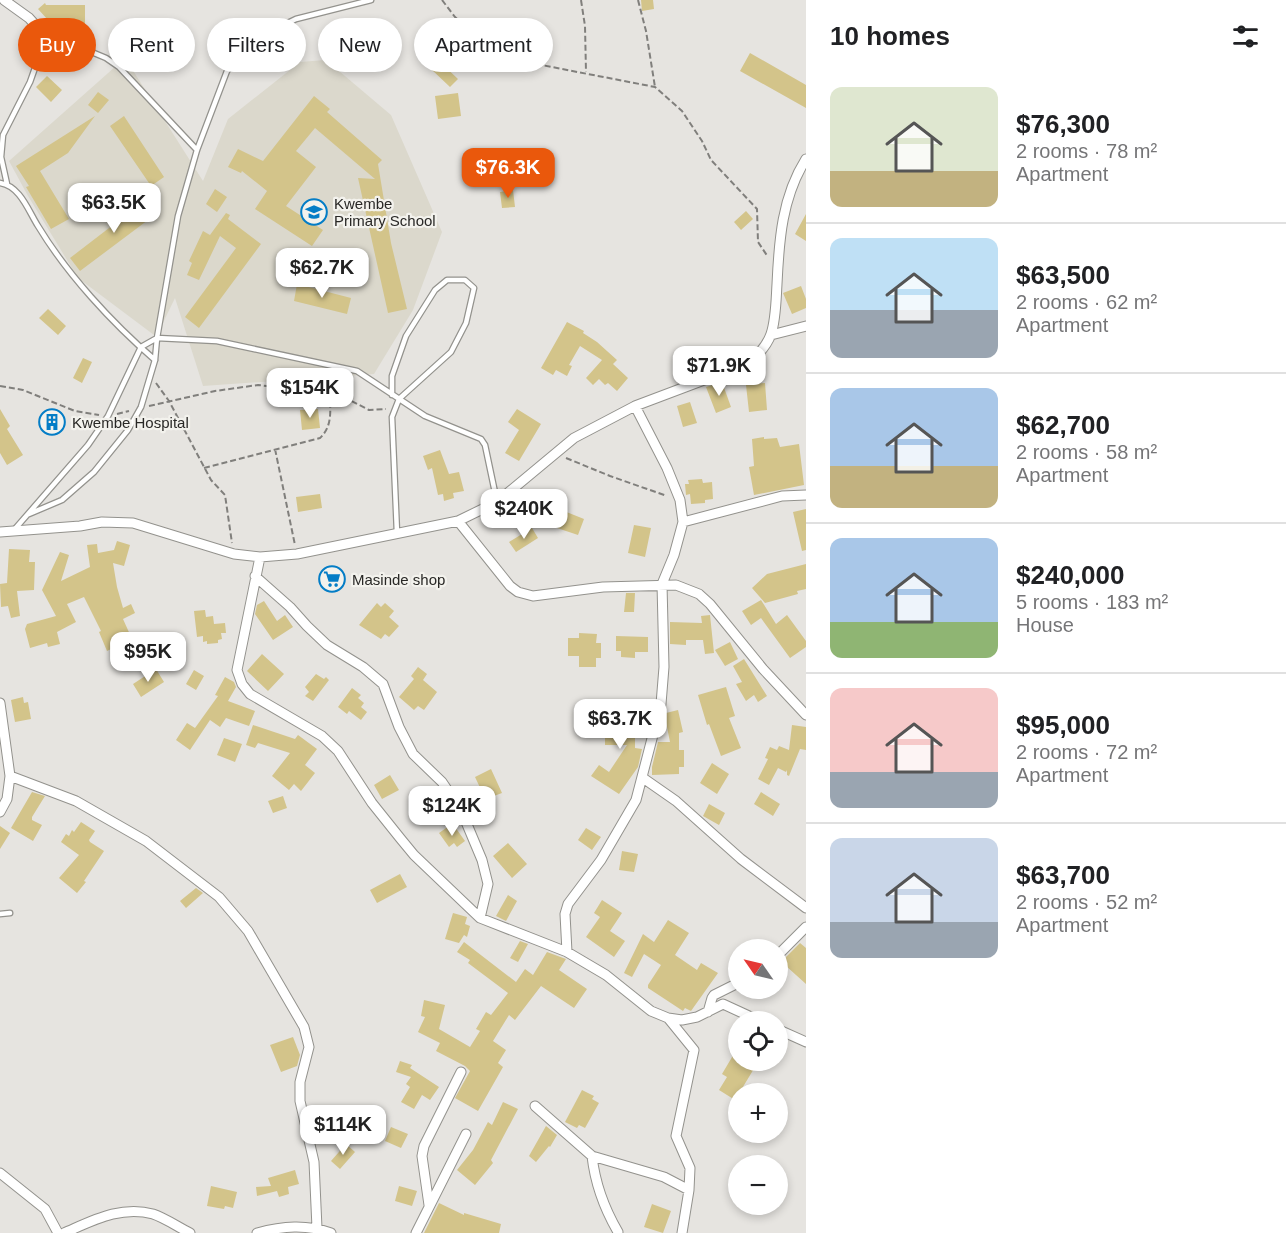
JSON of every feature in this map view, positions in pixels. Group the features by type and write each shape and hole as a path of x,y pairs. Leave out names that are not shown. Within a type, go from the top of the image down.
{"street":[{"path":"4,0 29,18"},
{"path":"0,532 80,526 102,522 134,523 234,554 260,557 297,554 458,521 497,502 574,438 635,406 749,363 762,350 771,335 781,230 788,196 798,171 806,159"},
{"path":"771,335 806,326"},
{"path":"567,952 565,914 568,904 601,860 636,800 661,704 664,667 662,584 674,555 683,522 680,500 667,468 635,406"},
{"path":"683,522 782,496 806,495"},
{"path":"458,521 510,586 525,595 662,584 676,585 699,594 806,716"},
{"path":"260,557 237,670 242,684 250,694 322,736 338,751 372,803 414,855 480,918 567,952 606,975 651,1011 668,1018 682,1020 697,1017 723,1004 738,1011"},
{"path":"255,576 290,607 327,645 363,667 383,684 399,727 413,754 442,782 461,810 482,860 488,884 480,918"},
{"path":"0,703 10,776 7,799 0,812"},
{"path":"10,776 76,801 146,841 219,897 248,932 304,1028 309,1047 300,1082 300,1101 314,1162 317,1228"},
{"path":"643,778 676,801 741,859 806,908"},
{"path":"788,945 806,927"},
{"path":"708,1012 712,998 728,988"},
{"path":"668,1018 694,1050 676,1136 690,1168 682,1233"},
{"path":"788,1034 806,1042"},
{"path":"429,1205 422,1156 424,1146 461,1072"},
{"path":"535,1106 592,1156 664,1177 689,1190"},
{"path":"416,1233 465,1134"},
{"path":"592,1156 598,1186 609,1218 618,1232"},
{"path":"0,1173 45,1209 58,1233"},
{"path":"64,1233 105,1215 130,1211 153,1214 190,1233"},
{"path":"257,1233 293,1226 317,1228 331,1233"}],"lane":[{"path":"28,514 62,500 94,472 128,430 141,407 152,376 178,216 197,150 226,71 244,50 263,34 296,19 371,0"},
{"path":"96,54 119,67 197,150"},
{"path":"7,184 1,157 3,135 34,72"},
{"path":"0,183 7,184 16,190 47,242 70,274 155,360"},
{"path":"392,395 392,376 406,336 435,290 447,280 465,280 474,288 466,323 451,352 399,399 392,417 397,534"},
{"path":"13,532 88,445 108,416 141,347 157,338 217,341 244,345 317,364 351,369 434,421 481,439 485,445 497,502"},
{"path":"0,914 10,913"}],"path":[{"path":"442,0 455,17 489,48 526,62 656,87 682,111 711,160 753,203 758,215 758,242 778,269"},
{"path":"581,0 585,26 586,73"},
{"path":"638,0 656,87"},
{"path":"152,376 169,401 211,480 225,495 234,554"},
{"path":"0,386 23,390 75,411 108,416 169,401 249,386 338,394 369,410 394,410"},
{"path":"204,468 320,438 330,422 330,393"},
{"path":"275,449 297,554"},
{"path":"555,454 680,500"}],"shaded area":[{"name":"Kwembe Primary School","path":"318,61 318,72 340,72 391,115 442,232 413,310 374,374 203,386 175,298 160,329 162,341 78,278 9,161 109,72 134,72 203,181 228,119 287,72 306,72 306,62"}],"building":[{"path":"641,0 653,0 654,9 642,11"},
{"path":"45,3 46,5 85,5 85,18 46,18 38,9"},
{"path":"750,53 806,85 806,108 740,71"},
{"path":"434,72 451,72 458,79 450,87"},
{"path":"47,76 62,90 51,102 36,87"},
{"path":"98,92 109,100 98,113 88,105"},
{"path":"458,93 461,116 438,119 435,96"},
{"path":"314,96 330,109 327,112 382,160 378,164 391,243 407,309 388,313 358,178 375,179 315,128 296,151 316,167 286,206 323,230 312,246 255,209 267,191 242,171 241,173 228,167 238,149 263,161"},
{"path":"95,116 68,153 40,171 69,219 51,229 16,166"},
{"path":"124,116 164,177 151,186 110,126"},
{"path":"215,189 227,197 217,212 206,204"},
{"path":"513,190 515,207 502,208 500,192"},
{"path":"145,199 156,214 80,271 70,258 126,215 124,212"},
{"path":"746,211 753,219 741,230 734,222"},
{"path":"226,213 230,215 228,219 261,244 199,328 185,317 236,248 220,236 199,280 187,275 192,263 189,261 203,231 210,235"},
{"path":"806,214 806,241 795,234"},
{"path":"297,284 351,298 347,314 294,301"},
{"path":"801,286 806,299 806,308 792,314 783,293"},
{"path":"48,309 66,326 58,335 39,318"},
{"path":"567,322 584,331 583,333 617,360 613,364 628,378 617,391 599,379 593,385 586,378 602,360 580,346 569,365 572,366 567,376 556,370 553,375 541,368"},
{"path":"83,358 92,362 82,383 73,378"},
{"path":"722,382 731,407 716,413 706,387"},
{"path":"765,383 767,410 749,412 746,385"},
{"path":"690,402 697,423 683,427 677,406"},
{"path":"0,409 10,426 7,429 23,455 7,465 0,453"},
{"path":"318,409 320,428 302,430 300,410"},
{"path":"517,409 541,424 519,461 505,453 519,430 508,422"},
{"name":"Kwembe Hospital","path":"51,410 63,417 52,434 40,426"},
{"path":"764,437 764,439 777,438 780,447 799,444 804,485 754,495 749,467 754,466 752,439"},
{"path":"440,450 449,474 459,472 464,491 453,493 454,498 444,501 443,494 438,495 432,468 428,470 423,456"},
{"path":"702,479 703,483 712,482 713,499 705,500 705,503 691,504 690,494 686,495 685,484 689,484 688,480"},
{"path":"320,494 322,508 298,512 296,497"},
{"path":"806,509 806,550 802,551 793,512"},
{"path":"564,511 584,519 578,535 557,528"},
{"path":"634,525 651,528 645,557 628,553"},
{"path":"532,528 538,538 516,552 509,542"},
{"path":"117,541 130,545 124,566 113,563 123,608 131,604 135,613 123,619 132,639 107,651 99,632 101,631 84,597 67,604 76,622 57,632 60,644 48,647 47,643 30,648 25,629 27,624 56,616 42,590 60,552 69,555 61,581 90,567 87,545 97,544 98,553 114,550"},
{"path":"9,549 30,550 29,562 35,562 34,590 17,591 20,616 11,618 8,606 1,607 0,584 7,583"},
{"path":"806,564 806,589 797,591 798,594 765,603 752,588 767,574"},
{"path":"626,593 635,593 634,612 624,612"},
{"path":"761,600 776,624 787,615 806,641 806,647 790,658 761,618 751,625 742,611"},
{"path":"264,601 277,621 285,615 293,627 273,640 255,614 257,605"},
{"path":"377,603 381,607 385,603 394,611 389,617 399,626 389,637 385,634 381,639 359,625"},
{"path":"205,610 206,617 213,616 214,624 225,623 226,633 221,633 222,639 218,640 218,643 207,644 207,641 203,642 203,636 197,637 194,611"},
{"path":"710,615 714,653 705,654 703,640 686,640 686,645 670,644 670,622 702,623 701,616"},
{"path":"579,633 597,634 596,643 601,643 601,658 596,658 596,667 579,667 579,656 568,656 568,638 579,638"},
{"path":"616,636 648,637 648,652 635,652 635,658 621,657 621,651 616,651"},
{"path":"730,642 738,659 725,666 715,650"},
{"path":"262,654 284,674 268,691 247,671"},
{"path":"744,659 767,696 758,702 754,695 746,701 736,684 742,682 733,666"},
{"path":"418,667 427,674 423,680 437,692 424,710 418,706 414,710 399,697 414,679 411,676"},
{"path":"156,669 164,682 141,697 133,684"},
{"path":"194,670 204,676 196,690 186,684"},
{"path":"316,674 329,680 313,701 305,696 309,692 305,687"},
{"path":"225,677 234,682 236,687 228,701 255,711 249,726 226,718 220,727 210,720 190,750 176,740 187,723 195,728 218,696 215,695"},
{"path":"726,687 735,716 729,718 741,748 721,756 709,724 707,725 698,695"},
{"path":"352,688 361,695 358,698 364,703 361,707 367,712 361,720 349,711 347,714 338,707"},
{"path":"23,697 24,703 28,702 31,719 15,722 11,700"},
{"path":"678,710 683,732 679,733 679,750 684,750 684,767 679,767 679,774 652,775 658,742 670,742 666,713"},
{"path":"635,711 635,748 642,749 638,767 619,794 591,776 599,765 609,772 627,745 605,745 605,712"},
{"path":"253,725 295,739 298,735 317,749 305,765 315,773 301,791 294,784 289,790 272,776 290,753 258,743 255,748 246,745"},
{"path":"792,725 806,727 806,750 800,749 789,776 787,770 786,772 778,768 769,785 758,779 768,759 765,758 770,747 777,750 779,746 789,750"},
{"path":"224,738 242,744 235,762 217,755"},
{"path":"712,763 729,774 717,794 700,783"},
{"path":"491,769 502,793 484,796 475,777"},
{"path":"390,775 399,790 382,799 374,785"},
{"path":"32,792 45,796 32,817 32,820 42,825 33,841 11,828"},
{"path":"761,792 780,804 773,816 754,804"},
{"path":"283,796 287,808 273,813 268,801"},
{"path":"709,804 725,813 719,825 703,816"},
{"path":"81,822 95,831 90,842 104,851 77,893 59,878 79,855 61,842 66,834 69,836 72,830 74,832"},
{"path":"0,826 10,833 0,849"},
{"path":"449,826 451,830 455,827 465,841 457,847 454,843 449,847 439,833"},
{"path":"586,828 601,837 592,850 578,840"},
{"path":"508,843 527,864 512,878 493,856"},
{"path":"622,851 638,854 634,872 619,870"},
{"path":"400,874 407,887 377,903 370,890"},
{"path":"196,888 203,893 186,908 180,901"},
{"path":"508,895 517,901 506,921 496,916"},
{"path":"602,900 622,913 610,931 625,941 614,957 586,937 600,917 594,913"},
{"path":"453,913 467,917 465,924 470,926 467,937 464,935 459,943 445,939"},
{"path":"668,920 689,933 675,955 697,970 701,963 718,973 691,1011 685,1008 683,1011 648,988 661,965 644,954 632,977 624,973 643,934 654,942"},
{"path":"520,941 528,944 518,962 510,958"},
{"path":"464,942 516,982 525,969 533,975 547,952 566,959 559,970 587,989 574,1008 541,986 515,1020 509,1015 493,1041 506,1050 498,1063 503,1067 478,1111 455,1098 470,1071 436,1051 440,1043 418,1032 425,1017 421,1016 424,1000 445,1005 439,1029 470,1047 480,1031 476,1029 486,1012 491,1015 508,993 468,963 470,960 457,952"},
{"path":"800,943 806,948 806,984 788,968 788,955"},
{"path":"293,1037 300,1055 297,1066 281,1072 270,1045"},
{"path":"400,1061 412,1065 410,1068 439,1087 430,1100 422,1095 414,1109 401,1102 410,1087 406,1084 411,1077 396,1072"},
{"path":"728,1064 728,1071 753,1071 745,1083 728,1083 728,1096 719,1090 727,1077 722,1074"},
{"path":"582,1090 594,1096 592,1099 599,1103 585,1128 579,1125 577,1128 565,1122"},
{"path":"503,1102 518,1109 491,1160 493,1163 475,1185 457,1170 473,1150 488,1122 492,1125"},
{"path":"546,1126 557,1135 550,1147 536,1162 529,1156"},
{"path":"391,1127 408,1134 401,1148 385,1141"},
{"path":"346,1144 355,1152 340,1169 331,1161"},
{"path":"295,1170 299,1184 288,1187 289,1194 279,1197 277,1191 257,1196 256,1187 271,1186 268,1178"},
{"path":"211,1186 237,1192 233,1208 207,1206"},
{"path":"399,1186 417,1191 412,1206 395,1201"},
{"path":"439,1203 464,1215 464,1213 501,1224 499,1233 424,1233"},
{"path":"652,1204 671,1211 663,1233 644,1227"}],"place":[{"name":"Kwembe Primary School","path":"314,212"},
{"name":"Kwembe Hospital","path":"52,422"},
{"name":"Masinde shop","path":"332,579"}]}
